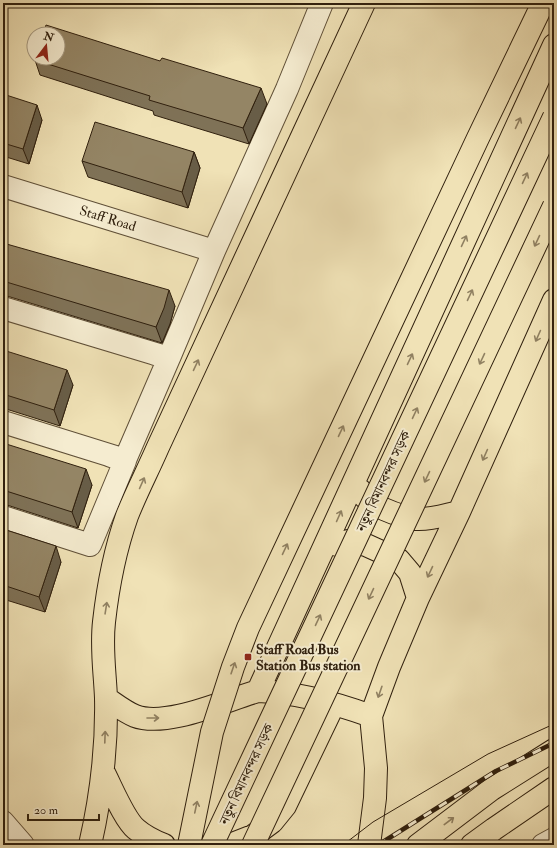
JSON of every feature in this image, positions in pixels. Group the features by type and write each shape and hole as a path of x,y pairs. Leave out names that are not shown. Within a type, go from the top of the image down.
{"main road":[{"path":"90,845 96,820 103,771 106,698 103,667 104,624 113,563 128,516 158,447 364,3"},
{"path":"188,845 212,732 233,667 248,628 474,145 543,3"},
{"path":"258,691 554,45"},
{"name":"নতুন বিমানবন্দর সড়ক","path":"212,845 554,117"},
{"path":"253,845 554,206"},
{"path":"369,845 375,798 376,768 371,716 388,667 418,598 459,512 554,300"},
{"path":"356,478 361,493 372,504 401,515 416,519 433,518 459,512"},
{"path":"321,555 336,545 348,541 366,545 399,560 410,573 418,598"},
{"path":"106,698 135,716 152,719 177,717 258,691 299,695 371,716"},
{"path":"230,845 252,836 272,822 285,806 334,704"},
{"path":"418,845 492,789 554,750"},
{"path":"103,771 122,810 135,828 153,841 164,845"},
{"path":"472,845 554,788"}],"street":[{"path":"3,308 169,358 214,250 287,89 322,3"},
{"name":"Staff Road","path":"3,186 214,250"},
{"path":"3,308 169,358 125,460 3,422"},
{"path":"3,422 125,461 90,545 3,517"},
{"path":"3,822 22,845"},
{"path":"543,845 554,838"}],"building":[{"path":"66,31 160,61 162,58 261,88 243,128 149,100 150,96 54,66 66,66"},
{"path":"3,94 37,105 23,149 3,143"},
{"path":"95,122 194,152 182,192 82,161"},
{"path":"3,243 169,290 164,308 156,327 3,281"},
{"path":"3,350 67,370 54,410 3,394"},
{"path":"3,443 86,469 72,512 3,490"},
{"path":"3,529 56,546 39,597 3,585"}],"tram line":[{"path":"343,845 373,822 488,754 554,724"}],"railway":[{"path":"378,845 496,771 554,743"}],"place":[{"name":"Staff Road Bus Station Bus station","path":"248,657"}]}
